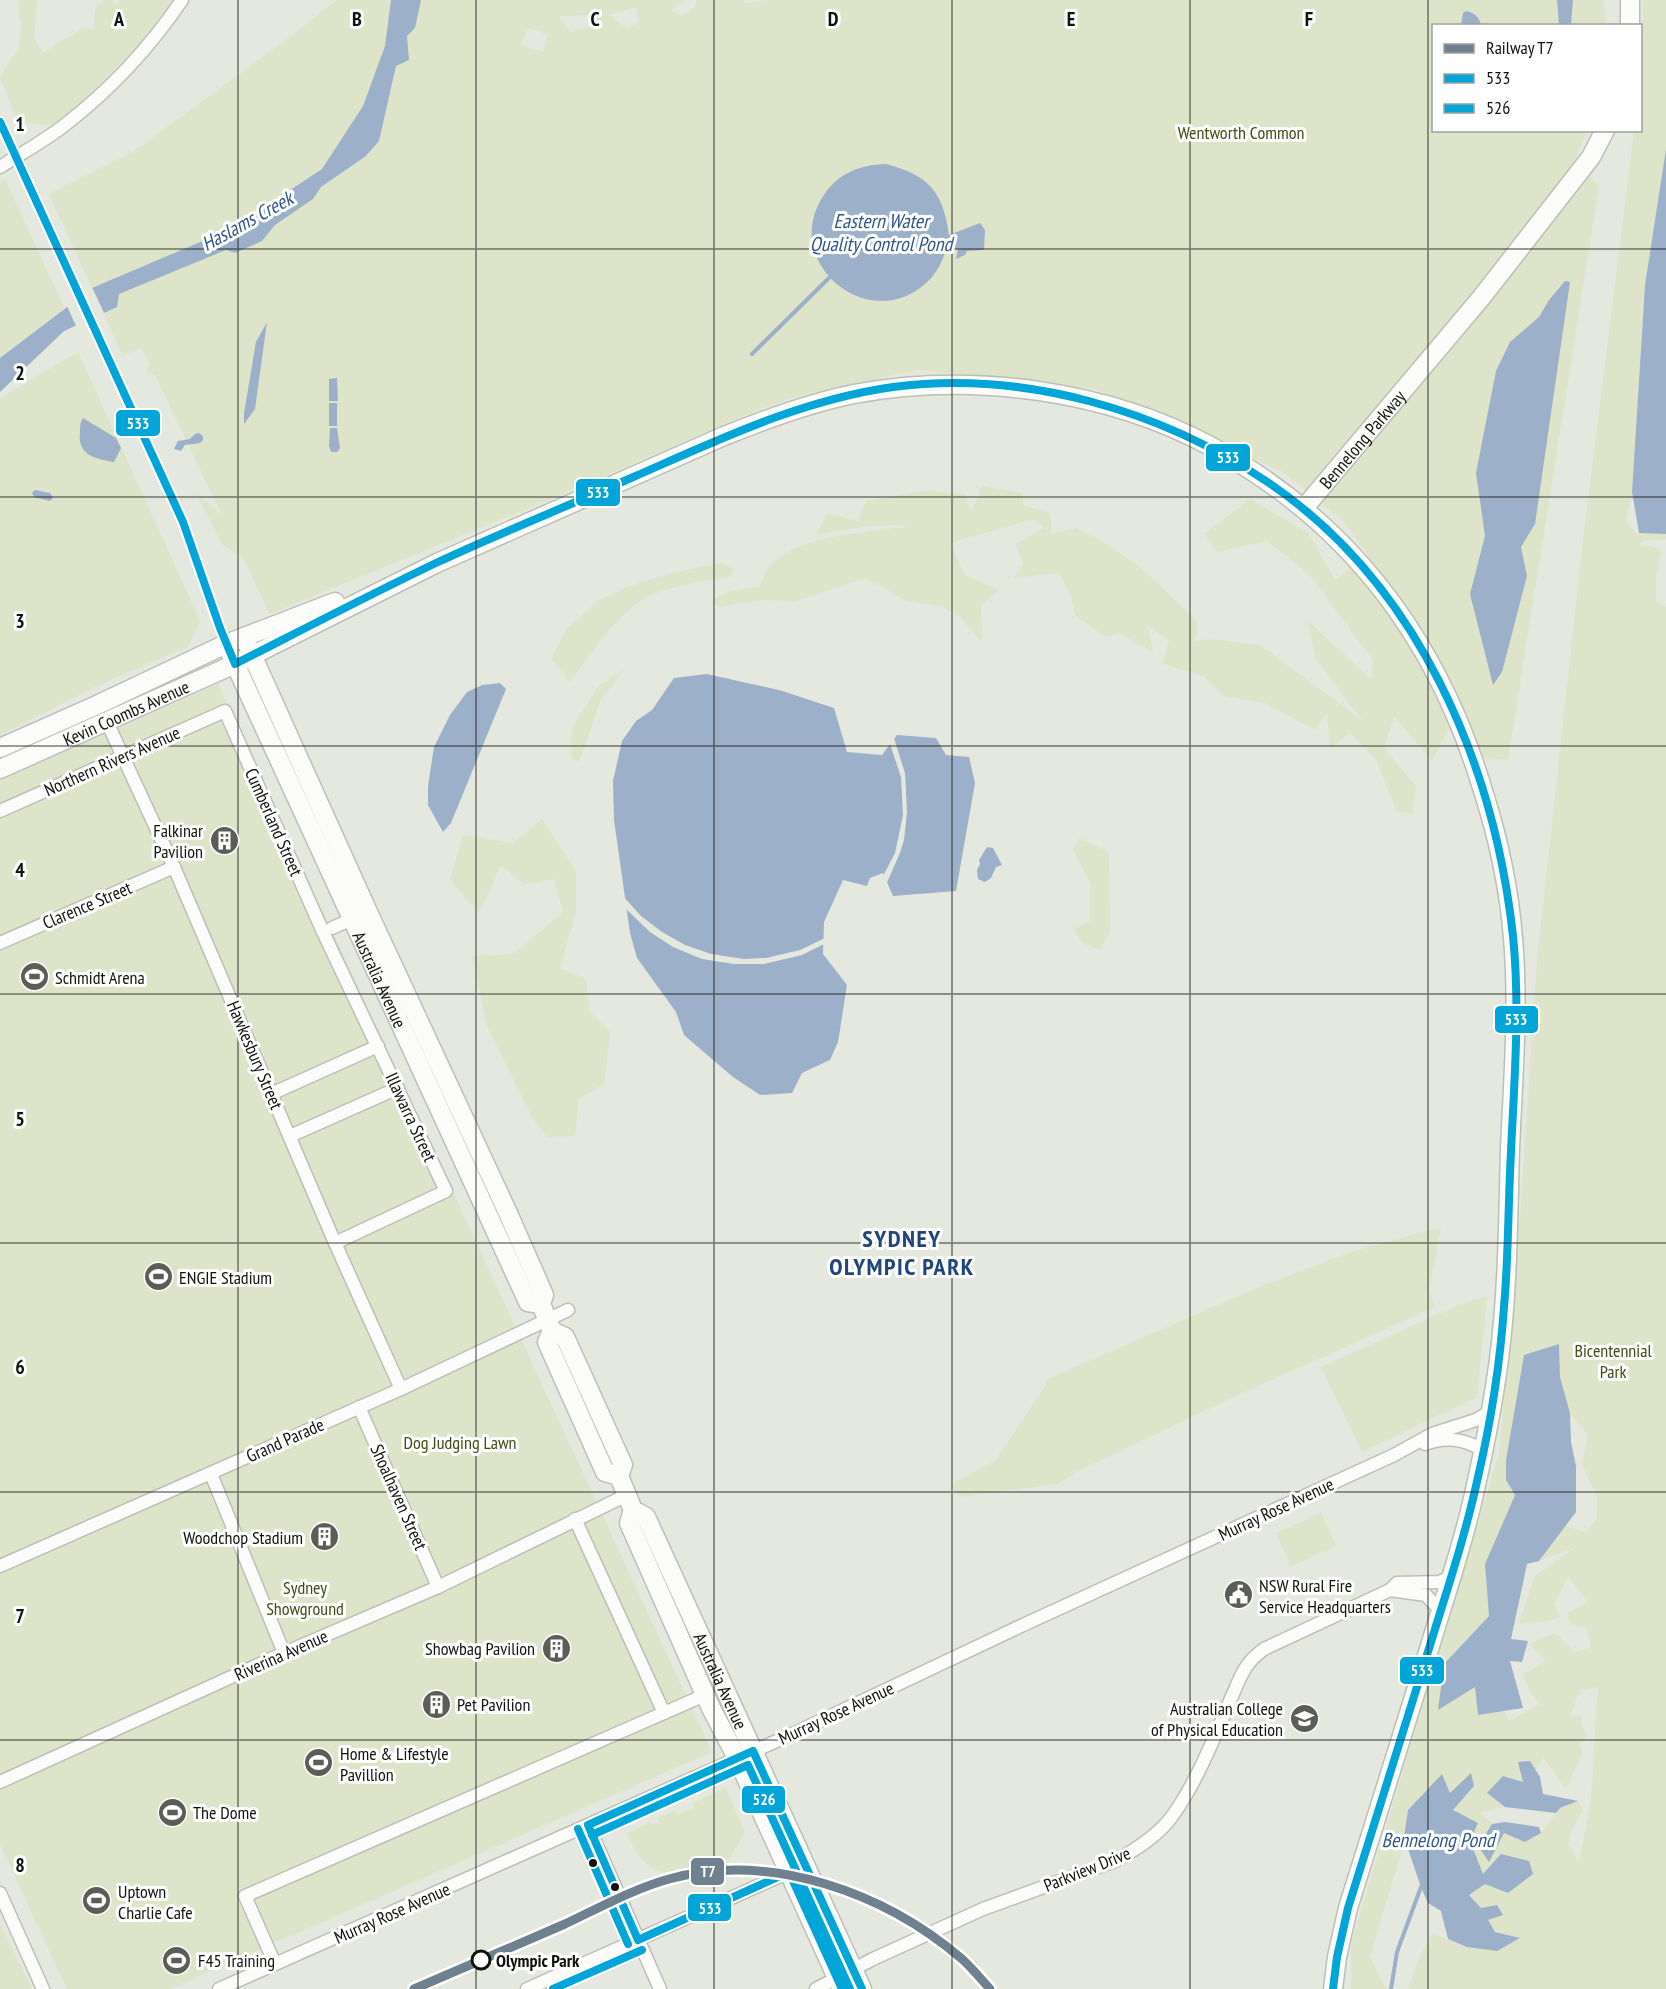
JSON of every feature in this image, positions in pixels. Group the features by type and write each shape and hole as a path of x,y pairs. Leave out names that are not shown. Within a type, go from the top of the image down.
{"street":[{"path":"0,166 65,126 98,97 135,61 182,0"},
{"path":"1630,0 1630,24"},
{"name":"Bennelong Parkway","path":"1304,508 1481,298 1591,157 1604,132"},
{"path":"437,563 764,420 808,405 853,394 914,386 978,385 1025,389 1084,399 1188,434 1252,470 1304,508 1360,564 1400,612 1432,663 1468,744 1498,839 1513,935 1515,1032 1506,1280 1491,1411 1472,1501 1442,1607 1348,1908 1337,1957 1333,1989"},
{"name":"Kevin Coombs Avenue","path":"0,748 226,644 437,563"},
{"name":"Kevin Coombs Avenue","path":"0,769 235,664 437,563"},
{"name":"Australia Avenue","path":"244,637 359,916"},
{"name":"Australia Avenue","path":"226,644 508,1213 544,1295 547,1319 565,1337 623,1466 619,1476 630,1502 646,1517 745,1755 789,1872 839,1984"},
{"path":"97,705 107,722"},
{"name":"Northern Rivers Avenue","path":"0,811 225,711"},
{"name":"Cumberland Street","path":"225,711 328,930"},
{"name":"Hawkesbury Street","path":"107,722 174,867 335,1243 401,1389"},
{"name":"Clarence Street","path":"0,943 174,867"},
{"path":"328,930 359,916"},
{"name":"Illawarra Street","path":"328,930 378,1046 446,1191 335,1243"},
{"path":"271,1094 378,1046"},
{"path":"290,1136 398,1088"},
{"name":"Grand Parade","path":"0,1566 401,1389 568,1310"},
{"name":"Shoalhaven Street","path":"359,1407 438,1587"},
{"name":"Murray Rose Avenue","path":"219,1989 745,1755 1415,1444 1432,1434 1476,1420 1491,1411"},
{"name":"Murray Rose Avenue","path":"1415,1444 1422,1445 1449,1438 1462,1440 1483,1450"},
{"path":"211,1474 284,1653"},
{"name":"Australia Avenue","path":"630,1502 629,1523 705,1695 745,1755 862,1989"},
{"name":"Riverina Avenue","path":"0,1782 284,1653 438,1587 575,1519 630,1502"},
{"path":"575,1519 664,1713"},
{"name":"Parkview Drive","path":"816,1989 839,1984 854,1970 983,1909 1106,1864 1136,1849 1173,1817 1188,1793 1240,1678 1254,1657 1264,1649 1390,1590 1397,1583 1439,1582 1451,1576"},
{"path":"1390,1590 1426,1595 1434,1604 1442,1607"},
{"path":"275,1964 245,1896 705,1695"},
{"path":"588,1825 660,1989"},
{"path":"527,1989 789,1872"},
{"path":"0,1893 44,1989"}],"green space":[{"path":"17,0 39,0 37,1 34,38 43,53 83,28 93,30 96,6 104,0 112,0 119,6 118,0 173,0 135,49 57,126 17,121 0,76 19,49 21,25"},
{"path":"337,0 391,0 385,46 363,106 322,169 233,228 92,288 49,194 133,152"},
{"name":"Wentworth Common","path":"421,0 686,0 677,4 672,11 683,16 696,6 696,0 743,0 745,3 774,0 1604,0 1605,24 1432,24 1432,132 1587,132 1574,161 1599,186 1508,760 1481,758 1431,684 1449,729 1432,761 1394,716 1384,748 1416,786 1412,814 1397,812 1376,760 1350,733 1330,748 1327,712 1315,730 1265,703 1224,696 1204,676 1163,664 1169,640 1148,626 1153,652 1118,633 1105,637 1075,615 1071,595 1059,573 1013,578 1023,564 1016,544 1044,528 1033,519 950,543 965,575 999,590 981,605 982,642 959,616 940,606 905,600 865,578 796,601 762,600 719,607 711,601 727,592 760,587 768,569 782,555 802,546 849,534 913,525 868,526 816,535 828,513 858,521 866,501 928,491 965,494 971,513 982,486 1023,493 1023,505 1050,513 1052,534 1076,528 1110,546 1147,573 1198,622 1195,641 1210,639 1260,645 1363,721 1315,658 1308,621 1371,679 1373,660 1309,574 1267,541 1217,552 1204,534 1250,499 1308,533 1335,580 1368,555 1343,521 1281,471 1095,389 918,370 793,397 270,614 243,558 222,544 195,491 222,515 155,375 146,372 150,365 141,347 123,356 103,313 117,307 118,294 131,288 226,250 235,253 262,241 275,225 313,199 321,187 366,156 379,141 396,66 409,60 407,36 415,28","holes":["636,7 639,22 627,28 609,15","599,14 590,27 570,32 559,17","528,28 547,34 544,52 520,45"]},
{"name":"Bicentennial Park","path":"1643,0 1666,0 1666,149 1645,285 1632,492 1626,522 1637,534 1666,532 1666,539 1645,540 1638,545 1652,546 1661,551 1656,576 1656,601 1666,607 1666,1989 1408,1989 1420,1956 1432,1934 1450,1940 1519,1938 1495,1932 1481,1908 1468,1896 1485,1884 1470,1841 1453,1810 1474,1787 1450,1793 1441,1775 1408,1810 1401,1853 1370,1956 1384,1986 1388,1989 1351,1989 1351,1946 1355,1930 1499,1453 1520,1216 1537,960 1583,541 1634,132 1642,132","holes":["1559,1345 1560,1377 1570,1413 1588,1435 1582,1464 1597,1497 1597,1518 1586,1532 1565,1526 1539,1561 1576,1547 1535,1576 1519,1624 1548,1621 1561,1617 1554,1605 1568,1577 1588,1602 1568,1613 1570,1624 1587,1628 1591,1647 1575,1652 1555,1633 1529,1644 1546,1661 1522,1675 1540,1704 1509,1721 1503,1710 1479,1715 1475,1687 1438,1710 1444,1664 1489,1616 1485,1564 1515,1494 1506,1480 1506,1460 1524,1355","1598,1687 1591,1800 1579,1862 1568,1845 1571,1831 1583,1811 1578,1801 1560,1808 1541,1833 1526,1842 1504,1833 1479,1846 1492,1824 1480,1812 1505,1807 1487,1793 1524,1782 1518,1762 1530,1761 1535,1771 1543,1757 1566,1789 1582,1755 1580,1744 1586,1736 1580,1716 1570,1716 1580,1690"]},
{"path":"5,179 64,308 0,358 0,182"},
{"path":"78,352 200,621 187,647 97,686 0,735 0,398"},
{"path":"722,563 733,569 731,577 668,589 638,603 616,622 570,682 551,658 567,629 598,601 627,587 672,573"},
{"path":"624,669 600,701 578,762 571,757 572,728 597,688"},
{"name":"Sydney Showground","path":"218,684 712,1752 169,1989 67,1989 0,1844 0,780"},
{"path":"542,819 576,871 576,911 560,968 586,979 589,1011 610,1032 604,1084 579,1099 575,1136 547,1137 532,1117 487,1026 472,956 514,954 563,912 554,879 524,884 501,865 479,913 450,880 463,835 513,843"},
{"path":"1080,838 1109,853 1110,933 1099,950 1082,943 1074,929 1090,921 1090,883 1073,850"},
{"path":"1441,1227 1429,1291 1435,1307 1236,1396 1078,1471 1058,1484 959,1497 951,1484 995,1461 1046,1385 1045,1380 1259,1287 1357,1250"},
{"path":"1487,1296 1477,1397 1362,1452 1321,1367 1459,1305"},
{"path":"1321,1513 1336,1546 1291,1566 1276,1533"},
{"path":"725,1788 745,1832 733,1853 724,1863 704,1874 681,1876 659,1871 640,1857 627,1833 650,1822 652,1825 659,1822 658,1818 675,1810 677,1815 694,1807 693,1803"},
{"path":"0,1923 32,1989 0,1989"}],"water":[{"name":"Haslams Creek","path":"391,0 421,0 415,28 407,36 409,60 396,66 379,141 366,156 321,187 313,199 275,225 262,241 235,253 226,250 119,294 117,307 64,331 0,392 0,358 92,288 233,228 322,169 363,106 385,46"},
{"path":"1557,0 1573,0 1571,24 1559,24"},
{"path":"1466,11 1472,13 1481,24 1461,24 1463,13"},
{"path":"1666,149 1666,534 1639,533 1632,492 1645,285"},
{"name":"Eastern Water Quality Control Pond","path":"886,164 913,174 931,187 943,207 949,235 980,223 985,230 984,250 967,251 965,255 956,259 958,249 947,248 936,271 926,283 903,297 879,301 856,296 836,284 821,266 813,244 813,220 824,195 836,181 859,168"},
{"path":"1565,281 1570,282 1535,524 1521,547 1527,576 1502,672 1493,685 1470,594 1485,536 1476,473 1496,371 1510,342 1539,317 1549,300"},
{"path":"267,322 255,409 244,424 256,342"},
{"path":"337,378 338,401 329,401 329,379"},
{"path":"329,403 337,403 337,426 329,426"},
{"path":"83,418 116,438 121,448 114,462 94,457 84,451 80,440 80,425"},
{"path":"330,428 337,428 340,448 337,452 331,452 329,446"},
{"path":"199,433 203,436 200,443 185,445 181,451 174,449 178,441 190,439"},
{"path":"35,490 50,493 53,498 50,501 34,497 32,493"},
{"path":"707,674 779,690 834,708 847,752 882,755 897,735 936,738 946,755 969,757 975,783 956,891 893,896 883,873 870,878 867,886 843,880 824,922 823,954 847,985 838,1042 830,1060 802,1073 792,1093 760,1095 733,1077 684,1035 676,1012 637,958 630,933 614,820 613,781 622,741 636,721 652,710 674,678"},
{"path":"500,683 506,689 451,823 443,832 428,805 428,786 434,747 450,715 467,692 482,685"},
{"path":"987,847 993,848 1002,865 996,867 991,878 985,882 978,879 977,870 979,860"},
{"path":"1559,1344 1560,1377 1570,1413 1571,1442 1576,1466 1576,1512 1539,1561 1527,1564 1511,1639 1528,1641 1522,1662 1510,1661 1523,1708 1478,1715 1475,1687 1438,1710 1444,1664 1489,1616 1485,1564 1515,1495 1506,1480 1506,1460 1524,1355"},
{"path":"1530,1761 1540,1777 1543,1794 1578,1801 1560,1808 1556,1813 1505,1807 1487,1793 1503,1776 1523,1782 1518,1762"},
{"name":"Bennelong Pond","path":"1471,1773 1474,1786 1453,1810 1478,1823 1470,1841 1483,1874 1501,1854 1529,1861 1533,1874 1508,1893 1485,1884 1469,1895 1481,1908 1497,1905 1503,1915 1488,1920 1495,1932 1520,1938 1497,1951 1467,1947 1448,1939 1441,1911 1428,1903 1404,1837 1408,1810 1442,1774 1450,1793"},
{"path":"1505,1822 1539,1827 1541,1833 1525,1842 1504,1833 1489,1862 1478,1846 1492,1824"}],"pier":[{"path":"91,285 105,315 77,328 66,304"},
{"path":"893,735 905,773 907,812 904,840 885,887 882,878 895,853 903,815 901,777 889,741"},
{"path":"622,895 641,916 662,932 685,945 711,954 744,959 766,958 800,950 827,937 826,943 802,955 764,964 734,964 702,959 673,947 650,932 623,906"}],"waterway":[{"path":"752,354 829,278"},
{"path":"1391,1989 1397,1952 1421,1887"}],"railway":[{"path":"974,1962 991,1989"}],"rail line":[{"name":"T7","path":"414,1989 656,1883 708,1872 747,1870 786,1875 825,1884 862,1897 931,1935 962,1959 990,1989"}],"transit line":[{"name":"533","path":"0,122 183,522 235,664 460,552 759,424 859,393 893,387 942,383 992,385 1041,391 1090,401 1137,416 1227,457 1269,483 1321,524 1367,572 1407,625 1440,682 1467,743 1488,806 1503,871 1513,936 1516,1055 1506,1274 1494,1392 1473,1498 1450,1580 1348,1908 1337,1957 1333,1989"},
{"name":"533","path":"842,1989 789,1872 638,1940 588,1825 753,1751 862,1989"},
{"name":"526","path":"592,1835 748,1765 850,1989"},
{"name":"526","path":"578,1829 628,1944"},
{"name":"526","path":"553,1989 642,1950"}],"place":[{"name":"Falkinar Pavilion","path":"224,840"},
{"name":"Schmidt Arena","path":"34,977"},
{"name":"ENGIE Stadium","path":"158,1277"},
{"name":"Woodchop Stadium","path":"324,1537"},
{"name":"NSW Rural Fire Service Headquarters","path":"1238,1595"},
{"name":"Showbag Pavilion","path":"556,1648"},
{"name":"Pet Pavilion","path":"436,1704"},
{"name":"Australian College of Physical Education","path":"1304,1718"},
{"name":"Home & Lifestyle Pavillion","path":"319,1763"},
{"name":"The Dome","path":"172,1812"},
{"name":"Uptown Charlie Cafe","path":"97,1901"},
{"name":"F45 Training","path":"177,1960"},
{"name":"Olympic Park","path":"481,1960"}],"district":[{"name":"SYDNEY OLYMPIC PARK","path":"902,1252"}],"park label":[{"name":"Dog Judging Lawn","path":"460,1442"}]}
